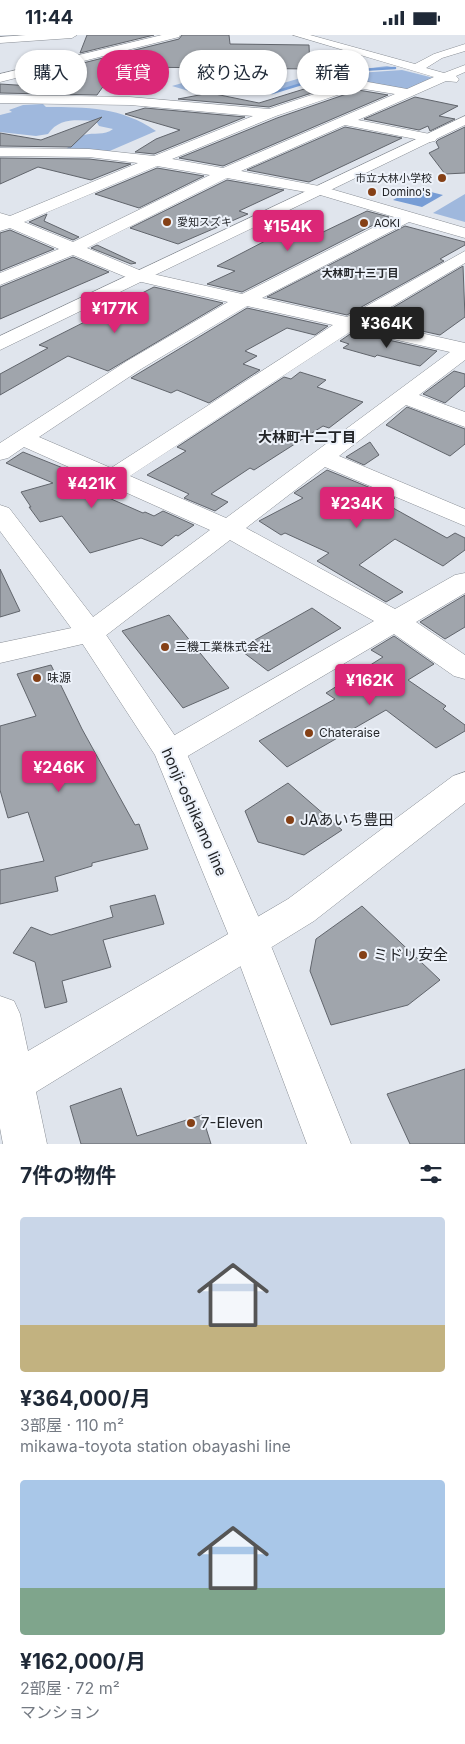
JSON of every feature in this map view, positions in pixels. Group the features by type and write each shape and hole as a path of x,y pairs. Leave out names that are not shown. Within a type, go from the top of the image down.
{"street":[{"path":"0,40 72,35"},
{"path":"0,78 175,35"},
{"path":"298,35 465,82"},
{"path":"416,69 438,56 465,47"},
{"path":"1,280 72,249 225,173 465,68"},
{"path":"3,222 271,113 357,84 410,93"},
{"path":"0,99 130,101 300,116"},
{"path":"318,118 347,121 430,138"},
{"path":"0,344 465,120"},
{"path":"0,151 48,154 77,152 156,161 225,173 319,190 465,233"},
{"path":"0,453 134,365 244,300 408,216"},
{"path":"3,222 139,276 465,350"},
{"path":"113,477 348,324 465,256"},
{"path":"0,653 90,633 465,350"},
{"path":"403,397 465,420"},
{"path":"22,438 228,528 396,622 465,669"},
{"path":"323,458 465,518"},
{"name":"honji-oshikamo line","path":"0,513 90,633 170,752 250,941 329,1144"},
{"path":"170,752 465,581"},
{"path":"7,1086 301,910 465,785"},
{"path":"0,1014 7,1086 25,1144"}],"shaded area":[{"path":"387,66 397,68 369,70 371,68"},
{"path":"402,70 434,78 405,91 369,84 369,72"},
{"path":"297,79 297,86 287,89 287,82"},
{"path":"43,104 46,107 90,108 117,113 143,123 156,131 105,153 64,151 84,135 103,133 113,129 99,126 96,121 76,120 63,122 48,134 36,136 0,132 0,115 12,112 9,110 23,105"},
{"path":"415,188 443,195 422,207 393,200"},
{"path":"465,194 465,222 433,213"}],"building":[{"path":"87,35 154,35 87,51 81,50"},
{"path":"182,35 229,35 230,44 309,45 309,50 297,50 297,69 287,69 287,50 179,50 179,68 169,67 169,50 135,50 179,39"},
{"path":"97,60 97,95 87,95 87,62"},
{"path":"0,84 15,85 15,93 0,93"},
{"path":"297,91 297,95 306,95 269,107 178,99 199,95 220,95 259,103"},
{"path":"369,92 388,95 223,166 179,158 277,118 344,95 369,95"},
{"path":"415,97 458,106 439,116 455,119 430,131 428,126 419,130 364,119"},
{"path":"145,108 245,117 154,154 135,152 156,139 180,130 125,114"},
{"path":"102,117 71,147 0,146 0,133 41,140"},
{"path":"345,127 402,138 309,182 247,170"},
{"path":"465,127 465,173 445,174 429,153 439,148 436,142 438,140"},
{"path":"0,158 89,159 131,164 91,180 38,167 0,184"},
{"path":"157,168 204,176 139,208 95,194"},
{"path":"227,180 284,190 239,211 248,214 178,244 130,228"},
{"path":"367,211 389,217 242,292 207,284 235,271 217,266 294,226 321,233"},
{"path":"47,214 44,221 79,237 73,240 29,222"},
{"path":"405,226 465,242 465,245 440,259 444,261 347,315 267,297"},
{"path":"10,230 54,249 0,271 0,233"},
{"path":"97,245 136,263 131,264 91,248"},
{"path":"73,257 109,272 0,319 0,287"},
{"path":"463,266 465,317 440,335 372,320"},
{"path":"154,287 223,303 108,371 68,356 0,395 0,374 48,348 39,345"},
{"path":"247,308 328,326 315,335 287,328 245,351 257,356 243,364 260,370 209,403 177,390 171,393 131,378"},
{"path":"353,332 437,351 420,366 377,355 375,357 343,348 349,344 340,341"},
{"path":"454,371 465,374 465,386 445,403 423,394"},
{"path":"300,372 326,380 317,387 363,402 329,428 323,426 254,470 250,468 211,494 228,502 215,511 184,498 189,494 147,475 186,451 177,447 284,377 291,379"},
{"path":"407,407 465,429 465,444 450,456 386,425"},
{"path":"370,442 379,455 364,465 346,457"},
{"path":"23,452 103,484 93,491 143,513 154,516 163,511 194,525 178,536 176,535 162,546 141,538 90,553 62,516 40,522 29,507 31,507 21,492 53,483 6,463"},
{"path":"327,470 395,498 386,504 447,538 455,533 465,538 465,550 443,566 395,539 359,565 403,592 386,602 317,561 329,553 285,533 281,535 259,521 303,498 294,493"},
{"path":"0,569 20,611 0,617"},
{"path":"465,595 465,627 445,639 420,622"},
{"path":"312,608 341,628 268,671 239,649"},
{"name":"三機工業株式会社","path":"169,615 229,688 183,708 122,631"},
{"path":"394,636 434,664 408,680 446,706 443,709 465,725 465,731 436,748 386,710 287,767 259,741 335,699 326,693 383,657 371,650"},
{"path":"51,665 82,729 135,825 139,824 148,849 92,863 92,866 55,877 58,891 0,904 0,870 44,861 28,812 8,818 0,790 0,726 36,716 17,674"},
{"name":"JAあいち豊田","path":"288,783 342,830 304,855 258,842 245,811"},
{"path":"155,895 164,924 103,940 111,967 62,981 67,1002 45,1008 35,962 13,953 31,927 51,935 113,917 110,906"},
{"name":"ミドリ安全","path":"362,906 440,980 408,1005 331,1025 310,971 316,939"},
{"path":"465,1069 465,1144 410,1144 387,1094"},
{"path":"121,1088 137,1136 202,1115 211,1144 81,1144 70,1106"}],"waterway":[{"path":"287,88 344,71 395,68"}],"place":[{"name":"市立大林小学校","path":"442,178"},
{"name":"Domino's","path":"372,192"},
{"name":"愛知スズキ","path":"167,222"},
{"name":"AOKI","path":"364,223"},
{"name":"三機工業株式会社","path":"165,647"},
{"name":"味源","path":"37,678"},
{"name":"Chateraise","path":"309,733"},
{"name":"JAあいち豊田","path":"290,820"},
{"name":"ミドリ安全","path":"363,955"},
{"name":"7-Eleven","path":"191,1123"}],"district":[{"name":"大林町十三丁目","path":"360,273"},
{"name":"大林町十二丁目","path":"307,437"}]}
